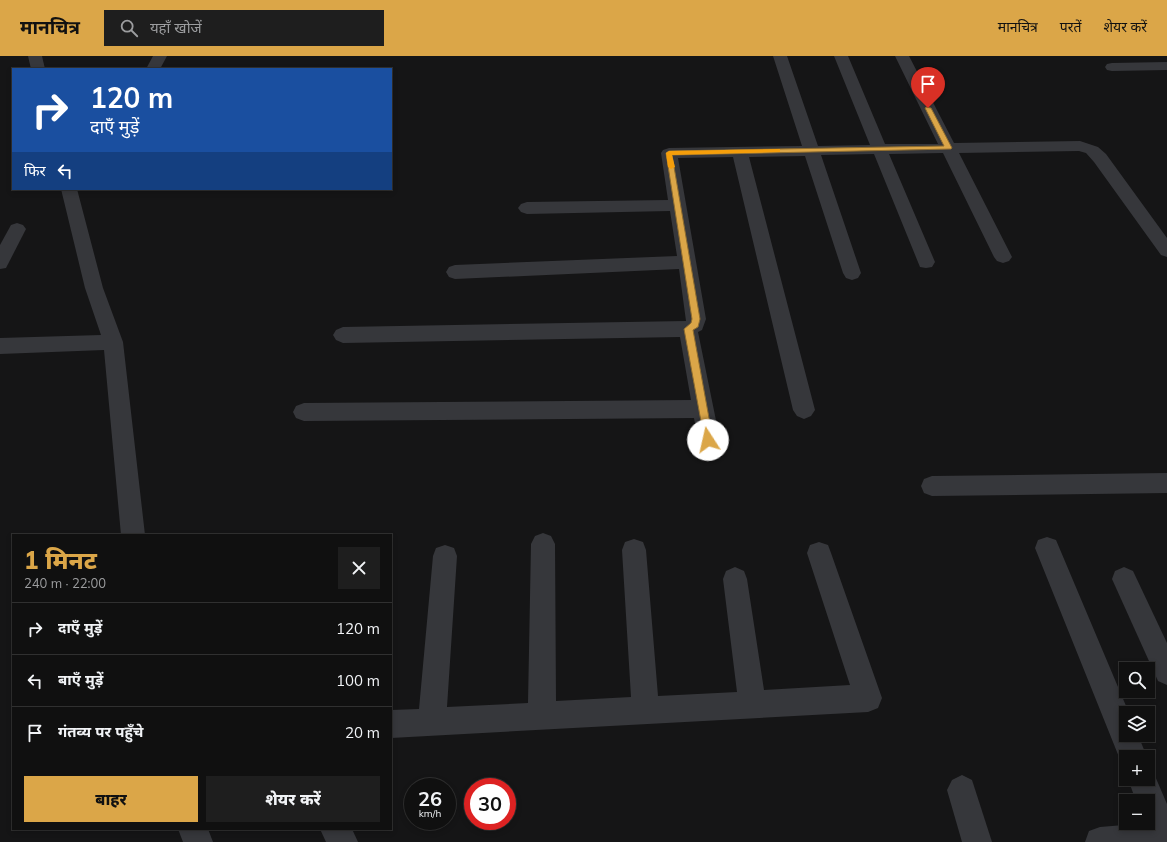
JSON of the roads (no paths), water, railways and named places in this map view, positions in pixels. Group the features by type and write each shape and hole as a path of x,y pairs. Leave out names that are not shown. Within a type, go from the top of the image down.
{"street":[{"path":"35,56 38,68"},
{"path":"153,68 160,56"},
{"path":"780,56 852,272"},
{"path":"842,56 926,262"},
{"path":"902,56 1003,256"},
{"path":"1112,67 1167,66"},
{"path":"343,335 688,329 695,325 696,319 669,153 1087,147 1100,158 1167,251"},
{"path":"740,152 804,410"},
{"path":"69,190 94,288 113,342 133,534"},
{"path":"527,208 678,205"},
{"path":"0,263 17,229"},
{"path":"455,272 687,262"},
{"path":"688,329 708,440"},
{"path":"0,346 113,342"},
{"path":"304,412 703,409"},
{"path":"932,486 1167,483"},
{"path":"542,716 543,544"},
{"path":"1047,548 1130,750"},
{"path":"634,550 645,710"},
{"path":"392,724 868,698 819,553"},
{"path":"432,721 445,556"},
{"path":"735,579 752,704"},
{"path":"1124,579 1167,672"},
{"path":"1100,842 1154,838 1143,786"},
{"path":"962,790 977,842"},
{"path":"193,830 198,842"},
{"path":"337,830 343,842"}]}
